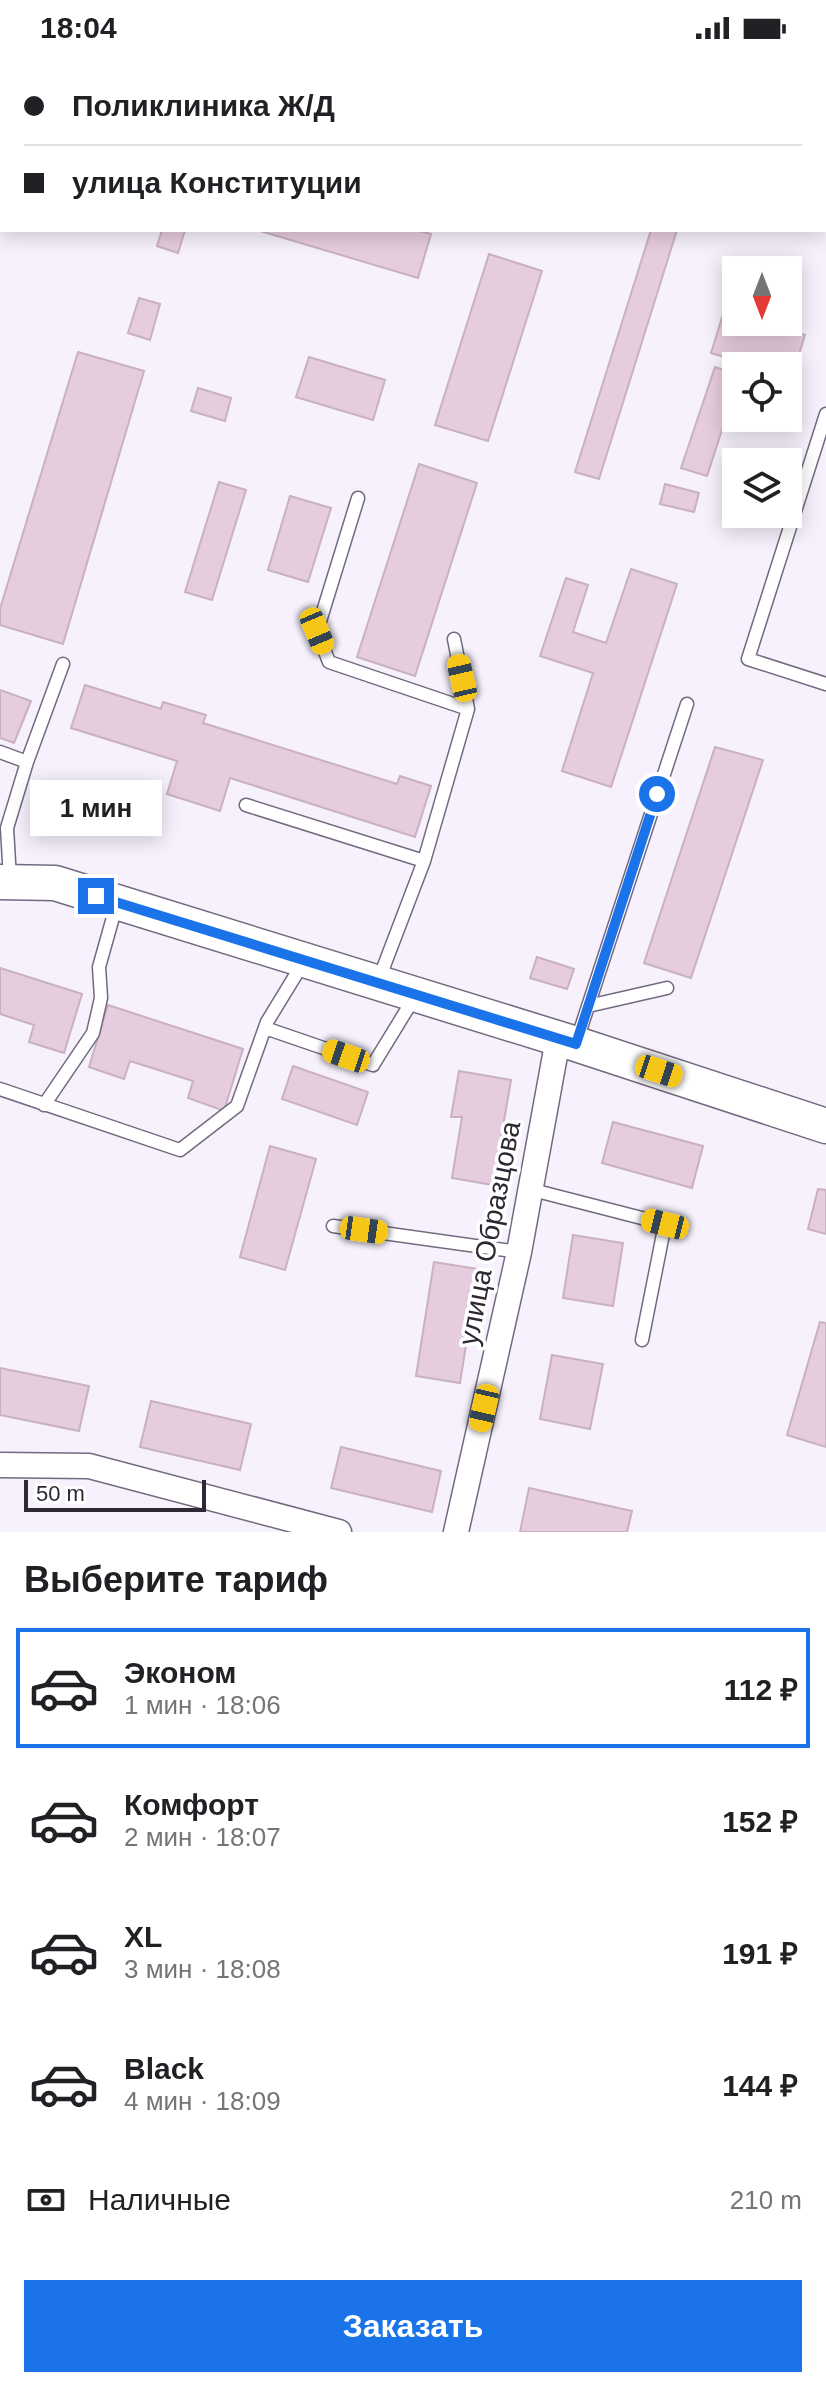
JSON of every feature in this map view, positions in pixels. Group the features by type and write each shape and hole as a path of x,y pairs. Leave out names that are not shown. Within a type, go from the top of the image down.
{"main road":[{"path":"5,882 55,883 567,1041 826,1126"}],"street":[{"name":"улица Образцова","path":"456,1532 519,1252 529,1189 567,1041"},
{"path":"0,1465 89,1466 339,1532"}],"lane":[{"path":"826,414 748,659 826,684"},
{"path":"358,498 317,631 329,662 468,709"},
{"path":"377,983 424,861 468,709 454,639"},
{"path":"5,882 7,828 27,762 63,664"},
{"path":"567,1041 588,1006 687,704"},
{"path":"0,752 27,762"},
{"path":"246,805 424,861"},
{"path":"44,1105 93,1033 101,998 99,967 117,902"},
{"path":"0,1089 180,1150 237,1106 265,1028 305,960"},
{"path":"588,1006 667,988"},
{"path":"265,1028 373,1065 416,995"},
{"path":"529,1189 665,1224 642,1340"},
{"path":"333,1226 519,1252"}],"building":[{"path":"161,232 184,232 178,253 157,246"},
{"path":"264,232 431,234 418,278"},
{"path":"650,232 676,232 599,479 575,472"},
{"path":"489,254 542,271 488,441 435,425"},
{"path":"139,298 160,304 150,340 128,333"},
{"path":"722,317 722,336 805,335 800,352 722,352 722,356 711,353"},
{"path":"78,352 144,371 63,644 0,625 0,609"},
{"path":"309,357 385,380 373,420 296,397"},
{"path":"715,367 722,369 722,430 707,476 681,468"},
{"path":"198,388 231,398 225,421 191,411"},
{"path":"419,464 477,483 415,676 357,657"},
{"path":"219,482 246,490 212,600 185,592"},
{"path":"665,484 699,493 694,512 660,504"},
{"path":"290,496 331,508 308,582 268,570"},
{"path":"631,569 677,584 611,787 562,771 593,673 540,656 566,578 588,585 573,632 606,643"},
{"path":"85,685 161,709 163,702 206,715 203,723 397,784 400,776 431,786 415,837 230,778 220,811 167,794 177,761 71,728"},
{"path":"0,690 31,701 14,743 0,738"},
{"path":"715,747 763,760 691,978 644,963"},
{"path":"537,957 574,969 567,989 530,978"},
{"path":"0,968 82,994 64,1053 29,1042 34,1025 0,1014"},
{"path":"108,1005 243,1049 224,1111 188,1098 193,1081 130,1061 124,1079 89,1067"},
{"path":"293,1066 368,1092 357,1125 282,1099"},
{"path":"459,1071 511,1080 493,1185 452,1178 462,1117 451,1117"},
{"path":"613,1122 703,1146 692,1188 602,1163"},
{"path":"270,1146 316,1159 285,1270 240,1257"},
{"path":"818,1189 826,1190 826,1234 808,1229"},
{"path":"573,1235 623,1243 613,1306 563,1298"},
{"path":"434,1262 478,1269 460,1383 416,1376"},
{"path":"820,1322 826,1323 826,1447 787,1435"},
{"path":"552,1355 603,1364 590,1429 540,1419"},
{"path":"0,1368 89,1386 79,1431 0,1415"},
{"path":"151,1401 251,1424 240,1470 140,1447"},
{"path":"341,1447 441,1471 432,1512 331,1488"},
{"path":"529,1488 632,1511 627,1532 520,1532"}],"route":[{"path":"96,896 576,1044 657,794"}]}
